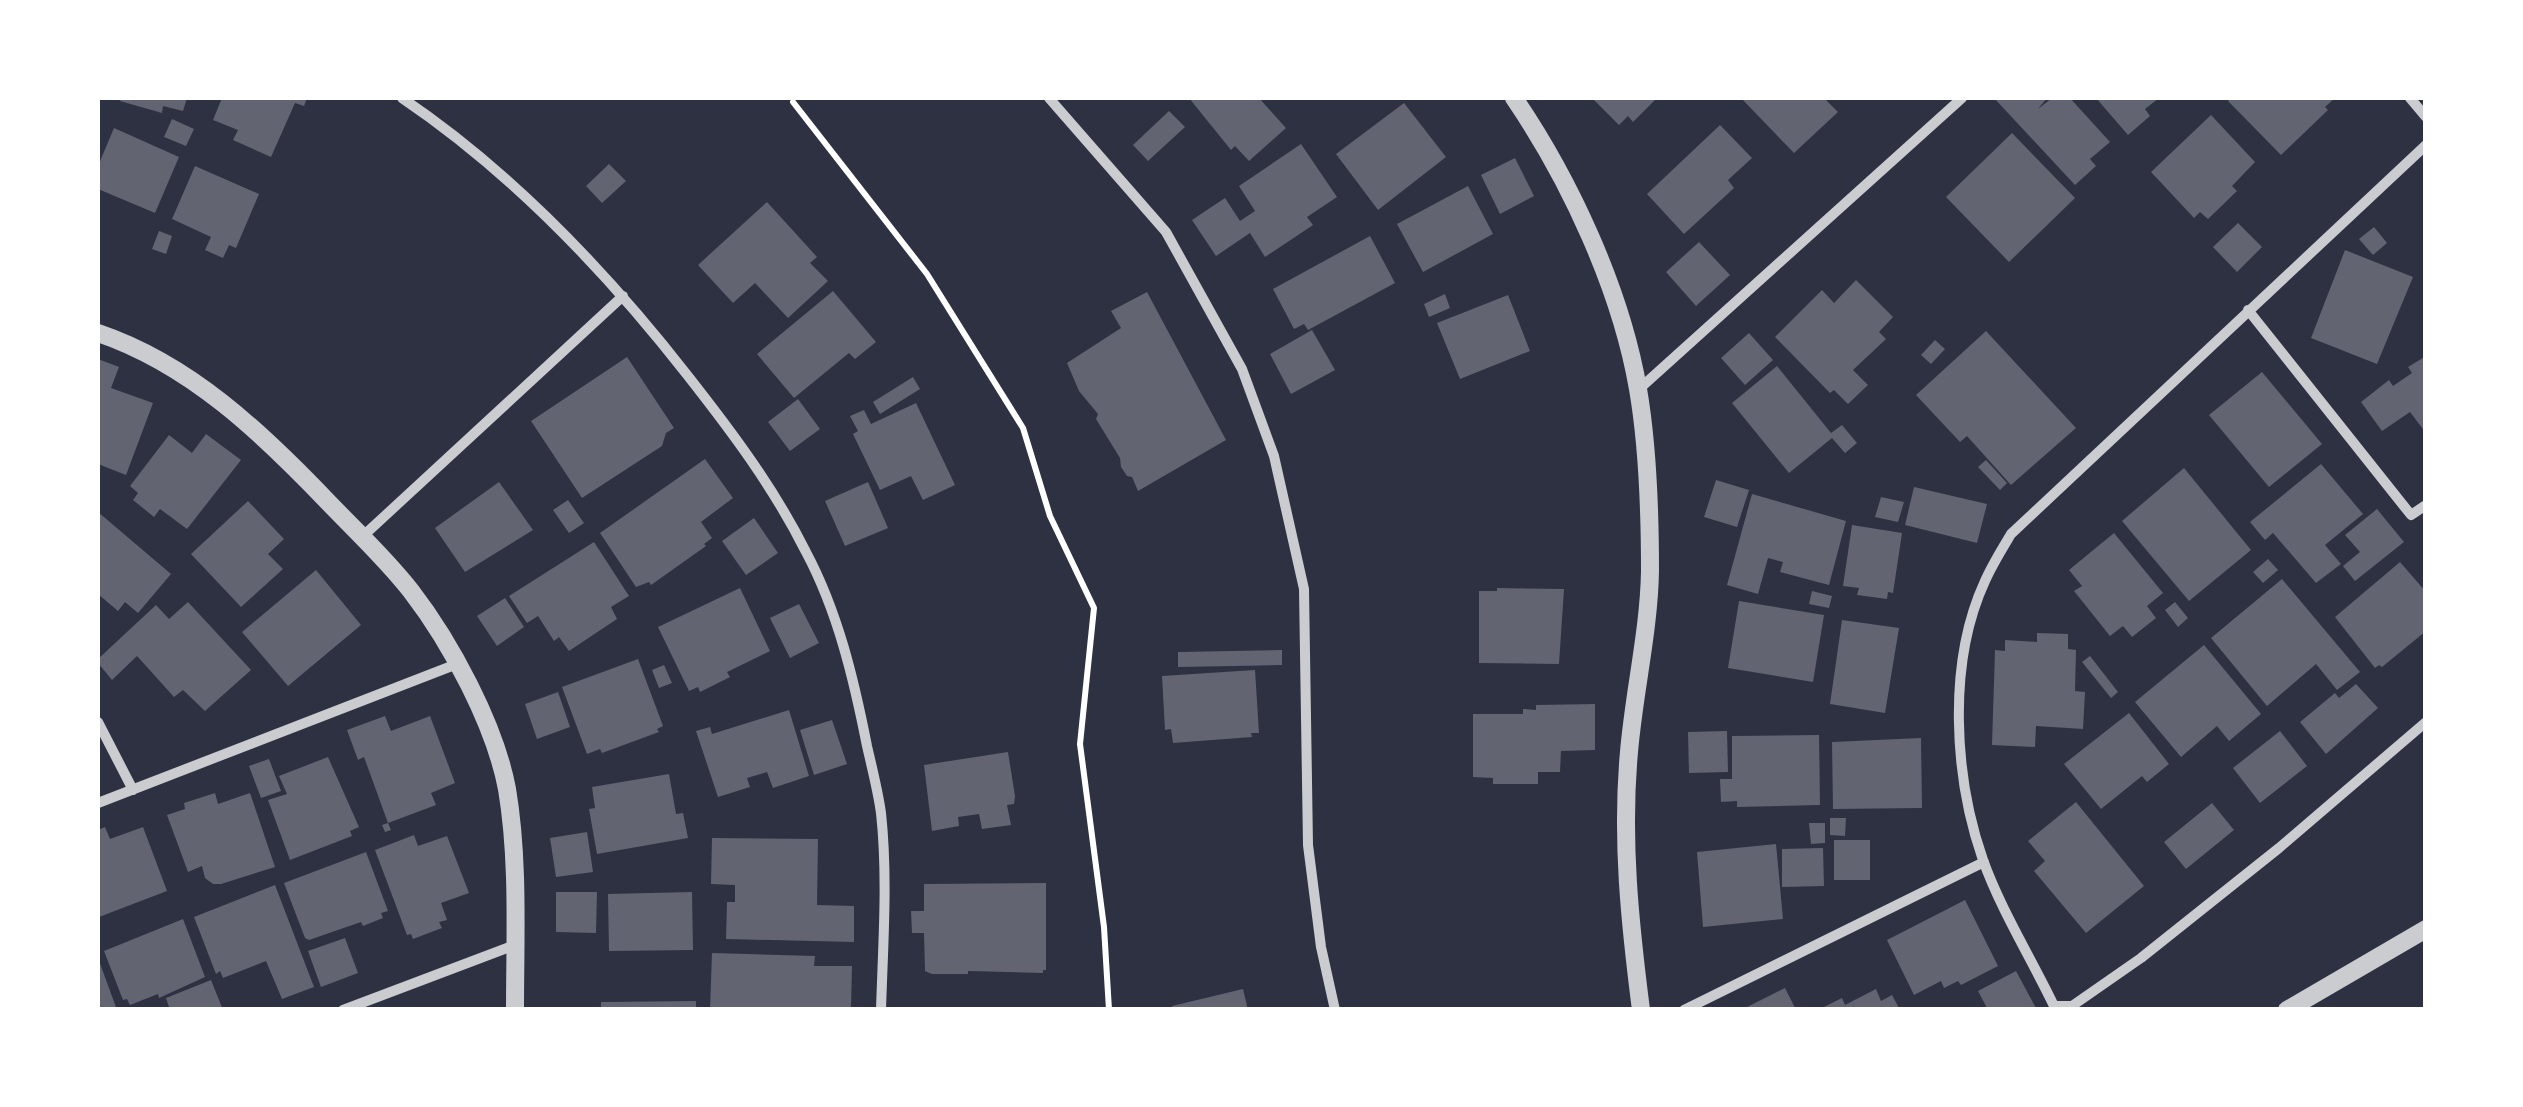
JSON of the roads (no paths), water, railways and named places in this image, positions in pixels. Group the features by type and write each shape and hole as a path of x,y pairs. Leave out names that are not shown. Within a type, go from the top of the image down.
{"street":[{"path":"402,98 446,128 518,188 623,296 732,432 773,492 808,554 838,626 859,702 880,811 884,887 881,1010"},
{"path":"1049,98 1166,232 1242,369 1274,456 1304,588 1308,845 1321,947 1335,1010"},
{"path":"1514,98 1549,149 1616,301 1638,390 1650,574 1628,753 1626,843 1628,907 1641,1010"},
{"path":"1638,390 1962,98"},
{"path":"2410,98 2426,117"},
{"path":"2426,145 2011,534 1984,583 1961,679 1958,737 1964,788 1984,862 2054,1006 2072,1006 2141,958 2280,848 2426,722"},
{"path":"362,537 623,296"},
{"path":"2248,310 2411,514 2426,505"},
{"path":"98,333 126,342 220,401 266,437 411,592 458,664 488,733 506,788 515,1010"},
{"path":"98,803 458,664"},
{"path":"98,722 132,790"},
{"path":"1684,1010 1984,862"},
{"path":"2287,1010 2426,929"},
{"path":"343,1010 515,944"}]}
